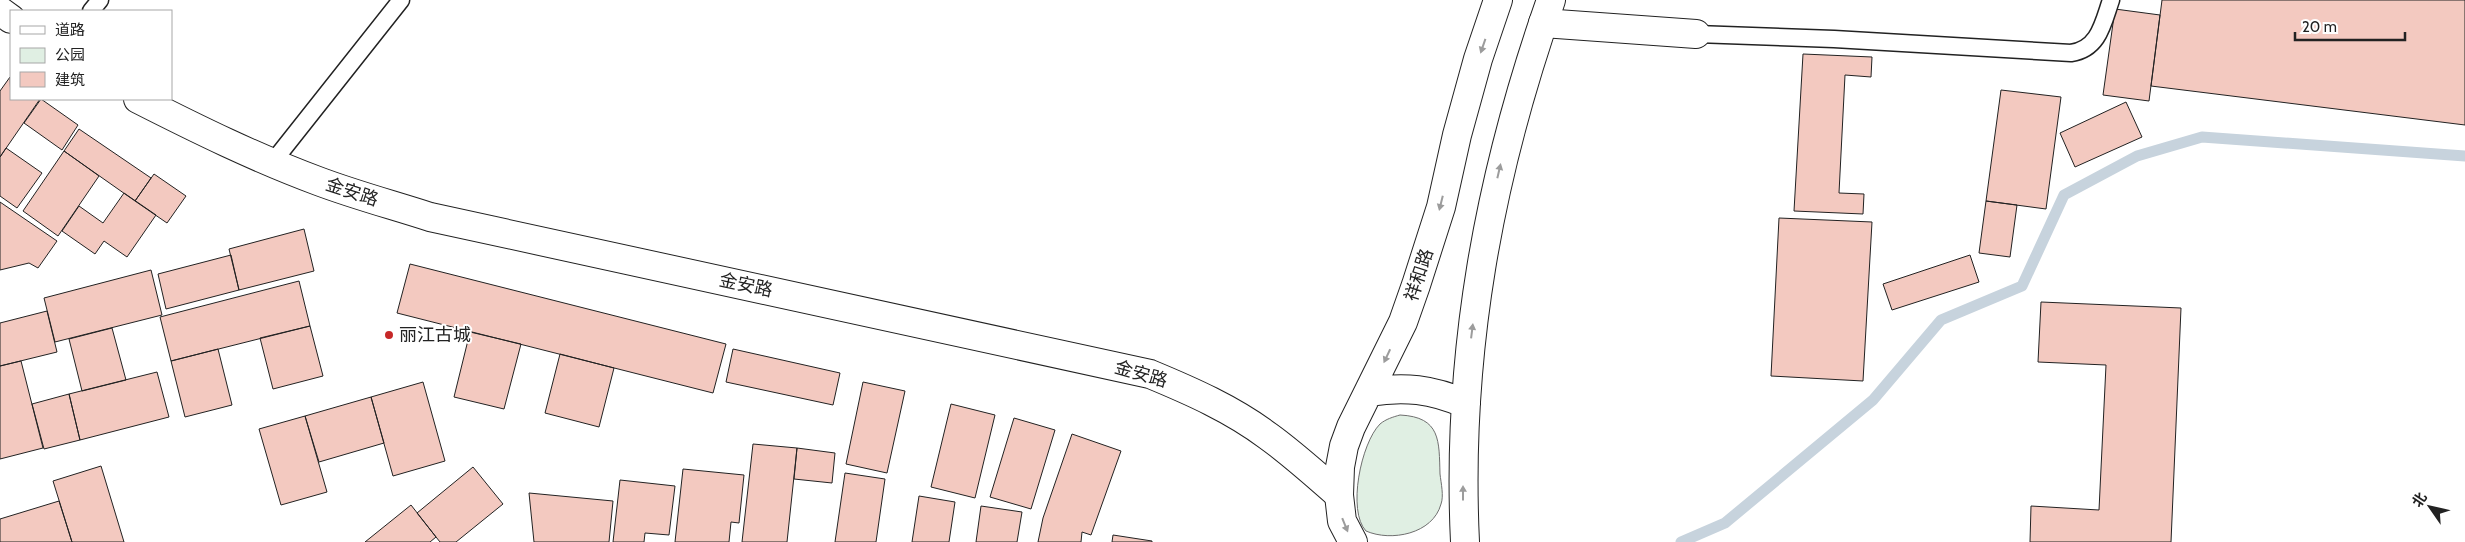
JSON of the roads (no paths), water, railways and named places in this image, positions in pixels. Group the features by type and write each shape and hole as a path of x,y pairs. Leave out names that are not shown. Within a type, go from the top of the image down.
{"main road":[{"name":"祥和路","path":"1353,542 1342,521 1339,495 1340,467 1344,446 1350,427 1403,322 1416,286 1441,207 1457,135 1478,58 1498,0"},
{"path":"1466,542 1463,499 1466,404 1473,320 1489,216 1505,147 1547,11 1696,34"},
{"name":"金安路","path":"140,100 197,130 272,163 345,191 430,216 1150,374 1212,401 1240,418 1268,436 1339,495"},
{"path":"1369,392 1392,388 1416,388 1442,393 1466,404"}],"lane":[{"path":"92,10 100,0"},
{"path":"272,163 401,0"},
{"path":"1696,34 1834,39 2071,53 2080,52 2094,42 2099,35 2111,0"}],"waterway":[{"path":"1681,542 1725,523 1873,400 1941,320 2022,286 2064,195 2137,156 2202,137 2465,156"}],"place":[{"name":"丽江古城","path":"389,335"}]}
